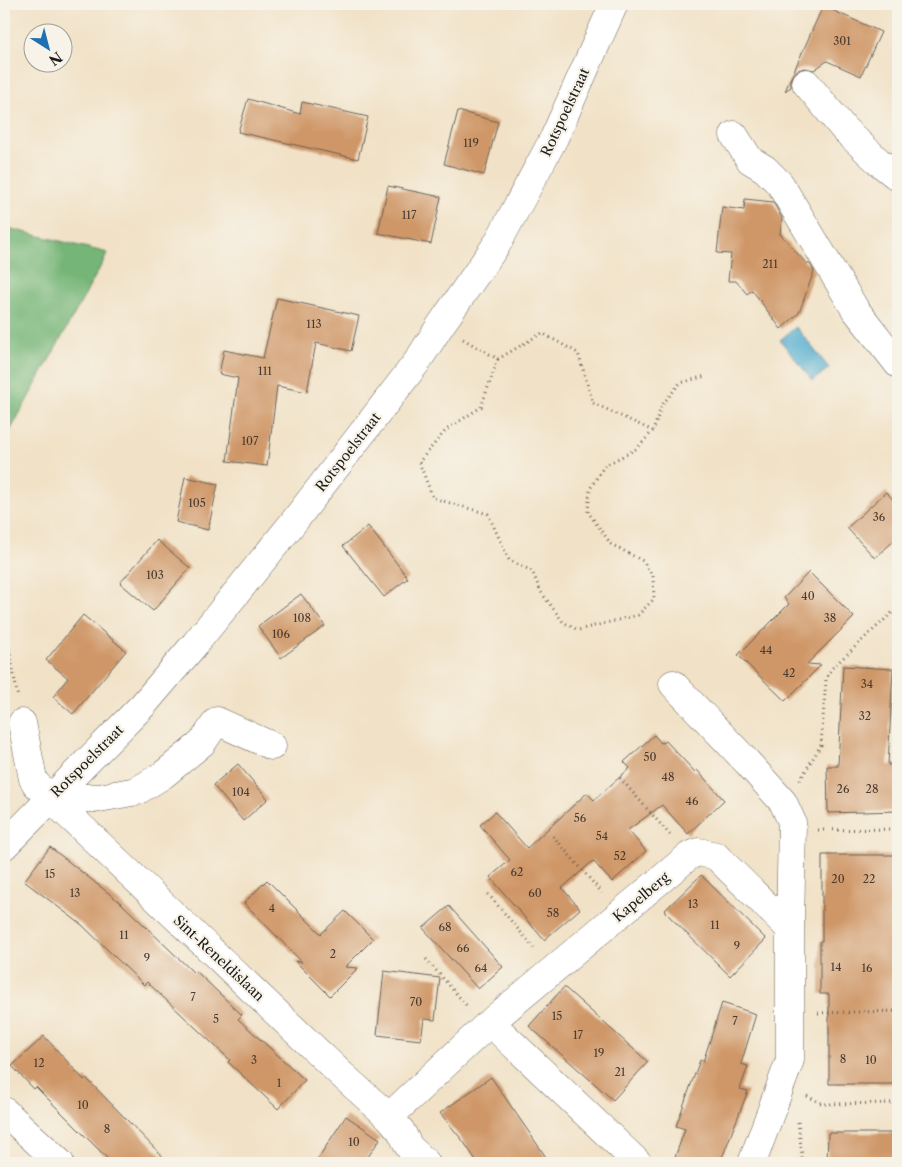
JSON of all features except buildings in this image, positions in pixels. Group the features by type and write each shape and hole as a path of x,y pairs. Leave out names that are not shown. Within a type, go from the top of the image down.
{"street":[{"name":"Rotspoelstraat","path":"4,846 143,704 195,644 292,524 417,362 496,244 550,146 614,4"},
{"path":"806,83 844,129 898,177"},
{"path":"734,134 750,160 765,169 780,184 855,309 898,364"},
{"path":"673,684 782,802 792,822 790,1060 752,1163"},
{"path":"50,798 99,798 137,792 163,776 202,743 217,721 272,746"},
{"name":"Sint-Reneldislaan","path":"22,723 33,779 50,798 341,1074 389,1117 401,1131 412,1158"},
{"path":"689,856 699,852 716,856 790,929"},
{"name":"Kapelberg","path":"389,1117 488,1025 689,856"},
{"path":"488,1025 638,1163"},
{"path":"4,1111 60,1163"}],"path":[{"path":"440,326 498,359"},
{"path":"653,431 593,403 578,353 542,333 498,359 481,407 446,430 419,462 433,498 488,514 509,560 532,571 541,592 563,622 578,630 638,616 654,598 653,576 643,561 612,544 588,512 590,489 604,466 636,449 653,431 662,405 680,383 706,376"},
{"path":"782,802 794,791 821,744 826,680 830,669 895,610"},
{"path":"4,620 22,723"},
{"path":"620,778 689,856"},
{"path":"816,830 898,829"},
{"path":"553,836 621,914"},
{"path":"488,894 553,971"},
{"path":"426,959 488,1025"},
{"path":"814,1013 898,1011"},
{"path":"802,1094 823,1104 898,1103"},
{"path":"798,1119 803,1163"}],"green space":[{"path":"4,227 108,253 4,442"}],"water":[{"path":"796,327 829,368 813,381 780,340"}]}
